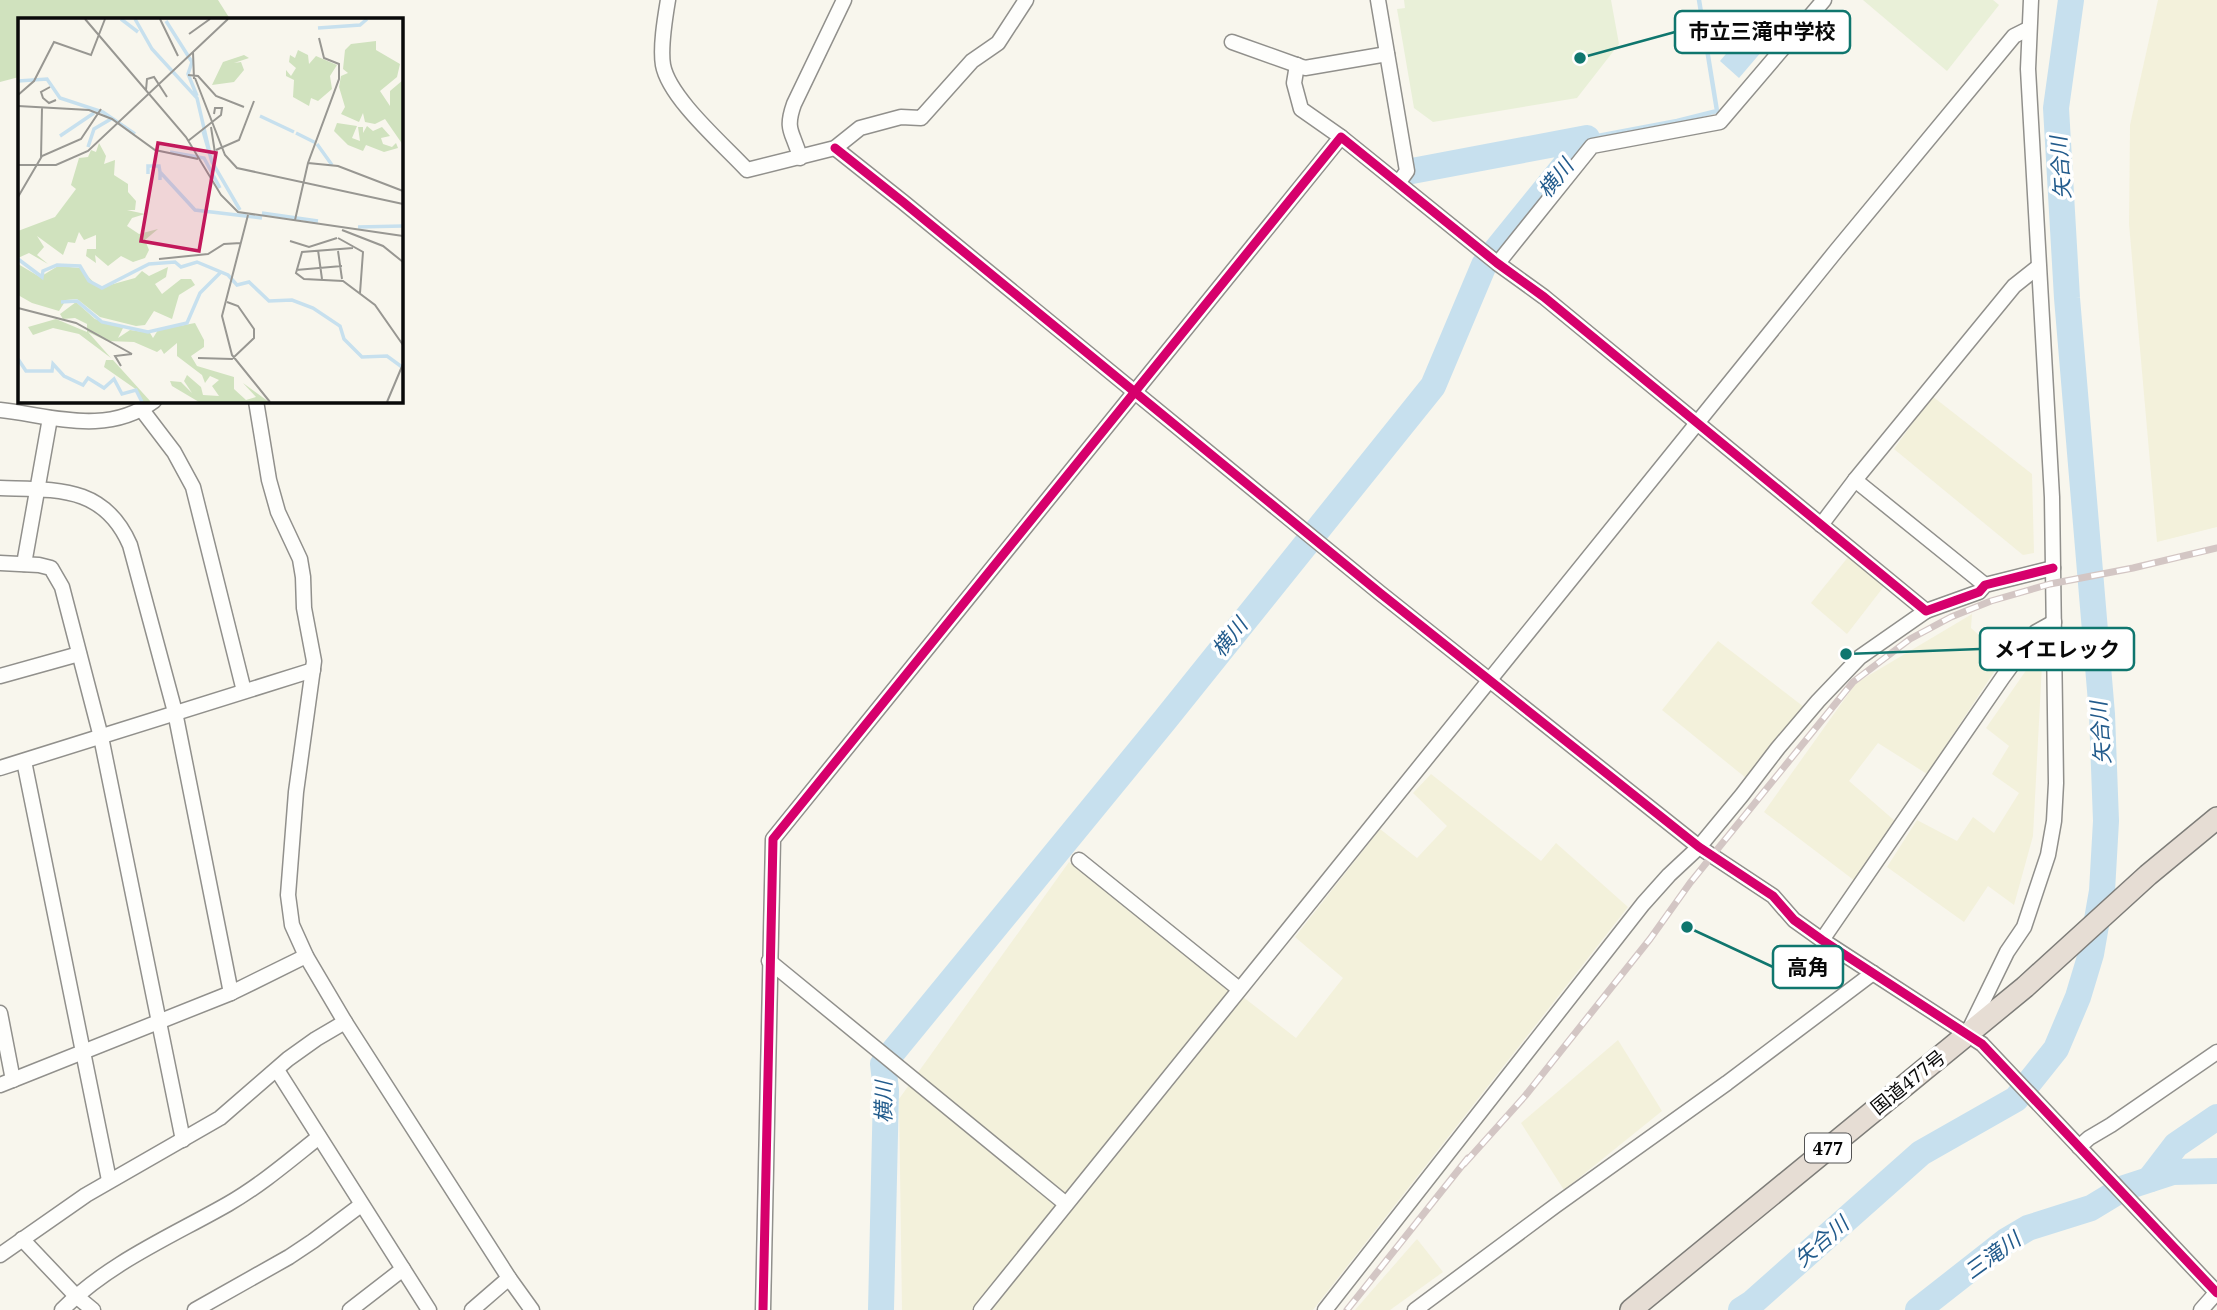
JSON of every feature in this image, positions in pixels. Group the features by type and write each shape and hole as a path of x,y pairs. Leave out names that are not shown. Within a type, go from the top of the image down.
{"highway":[{"name":"国道477号","path":"2148,875 2217,805"},
{"name":"国道477号","path":"1631,1310 1974,1039 2025,987 2148,875 2217,818"}],"street":[{"path":"668,0 663,63 666,75 681,98 747,170 835,148 860,128 901,117 921,118 972,61 998,43 1026,0"},
{"path":"800,158 789,120 794,104 844,0"},
{"path":"1378,0 1406,171 1399,182"},
{"path":"1494,260 1592,146 1720,122 1824,0"},
{"path":"1974,1039 2007,952 2024,927 2048,856 2054,821 2056,783 2053,569 2049,438 2028,69 2031,0"},
{"path":"981,1310 1836,251 1993,59 2014,36 2028,29"},
{"path":"1232,42 1309,68 1387,54"},
{"path":"1297,65 1294,82 1301,109 1341,136 1544,297 1926,611"},
{"path":"763,1310 773,839 1341,136"},
{"path":"835,148 1489,681 1699,847 1773,896 1794,920 1822,940 1974,1039 2214,1290 2201,1310"},
{"path":"1821,525 2014,286 2038,267"},
{"path":"256,402 269,480 278,512 297,550 302,568 304,608 313,648 313,670 296,792 288,895 292,925 306,956 345,1022 532,1310"},
{"path":"0,410 78,422 103,422 121,418 148,405 193,487 244,691"},
{"path":"24,565 50,418"},
{"path":"1855,480 1985,585"},
{"path":"0,488 58,490 88,498 108,511 130,545 175,712 231,993"},
{"path":"0,563 46,567 55,572 62,587 101,737 183,1140"},
{"path":"1325,1310 1643,904 1699,847 1777,748 1860,657 1926,611 1979,592 1985,585 2053,569"},
{"path":"1822,940 2003,677 2036,632 2054,622"},
{"path":"0,676 79,654"},
{"path":"0,768 313,670"},
{"path":"23,761 109,1180"},
{"path":"1079,860 1239,989"},
{"path":"0,1013 7,1082 231,993 306,956"},
{"path":"769,961 1066,1204"},
{"path":"1415,1310 1738,1075 1873,973"},
{"path":"0,1255 109,1180 220,1118 288,1059 345,1022"},
{"path":"2079,1148 2089,1138 2217,1052"},
{"path":"277,1070 429,1310"},
{"path":"62,1310 76,1296 146,1249 251,1190 319,1137"},
{"path":"195,1310 289,1257 361,1205"},
{"path":"22,1239 76,1296 93,1310"},
{"path":"350,1310 403,1269"},
{"path":"472,1310 509,1278"}],"shaded area":[{"path":"2158,0 2217,0 2217,527 2157,542 2129,224 2130,125"},
{"path":"1932,396 2032,474 2034,553 2023,555 1894,449"},
{"path":"1849,556 1885,585 1847,634 1811,603"},
{"path":"1972,614 1971,628 2004,657 1927,774 1878,743 1849,781 1895,821 1855,881 1764,812 1856,683"},
{"path":"1718,641 1804,707 1746,778 1662,710"},
{"path":"2043,646 2033,836 2014,905 1988,886 1964,922 1887,867 1917,820 1957,841 1973,817 1994,833 2019,793 1992,774 2009,746 1986,728"},
{"path":"1431,774 1541,861 1556,843 1628,907 1313,1310 902,1310 899,1099 1069,862 1296,1038 1343,978 1295,937 1380,829 1417,858 1447,826 1413,793"},
{"path":"1618,1040 1662,1111 1564,1190 1521,1123"},
{"path":"1417,1239 1443,1272 1390,1310 1355,1310"}],"green space":[{"path":"0,0 218,0 229,18 18,18 18,77 0,82"},
{"path":"1404,0 1611,0 1619,44 1577,98 1433,122 1414,108 1397,9 1405,8"},
{"path":"1863,0 1993,0 1999,5 1947,71"}],"water":[{"path":"1754,21 1774,37 1739,78 1720,61"}],"waterway":[{"path":"1587,138 1717,111 1699,0"},
{"name":"矢合川","path":"1741,1310 1921,1153 2016,1099 2056,1049 2078,997 2091,954 2102,891 2106,821 2102,714 2067,298 2056,108 2071,0"},
{"name":"横川","path":"881,1310 886,1090 883,1064 1164,721 1433,386 1484,265 1587,138 1412,171"},
{"name":"三滝川","path":"2150,1179 2176,1145 2217,1117"},
{"name":"三滝川","path":"1918,1310 2006,1241 2028,1228 2091,1208 2124,1188 2173,1172 2217,1171"}],"railway":[{"path":"1464,1164 1525,1096 1650,939 1690,883 1853,682 1910,639 1951,617 1991,601 2050,584 2217,548"},
{"path":"1347,1310 1468,1158"}],"cycle path":[{"path":"763,1310 773,839 1341,137 1497,263 1544,297 1926,611 1979,592 1985,585 2053,568"},
{"path":"835,148 1380,593 1699,847 1773,896 1794,920 1822,940 1982,1044 2217,1293"}],"place":[{"name":"市立三滝中学校","path":"1580,58"},
{"name":"メイエレック","path":"1846,654"},
{"name":"高角","path":"1687,927"}]}
